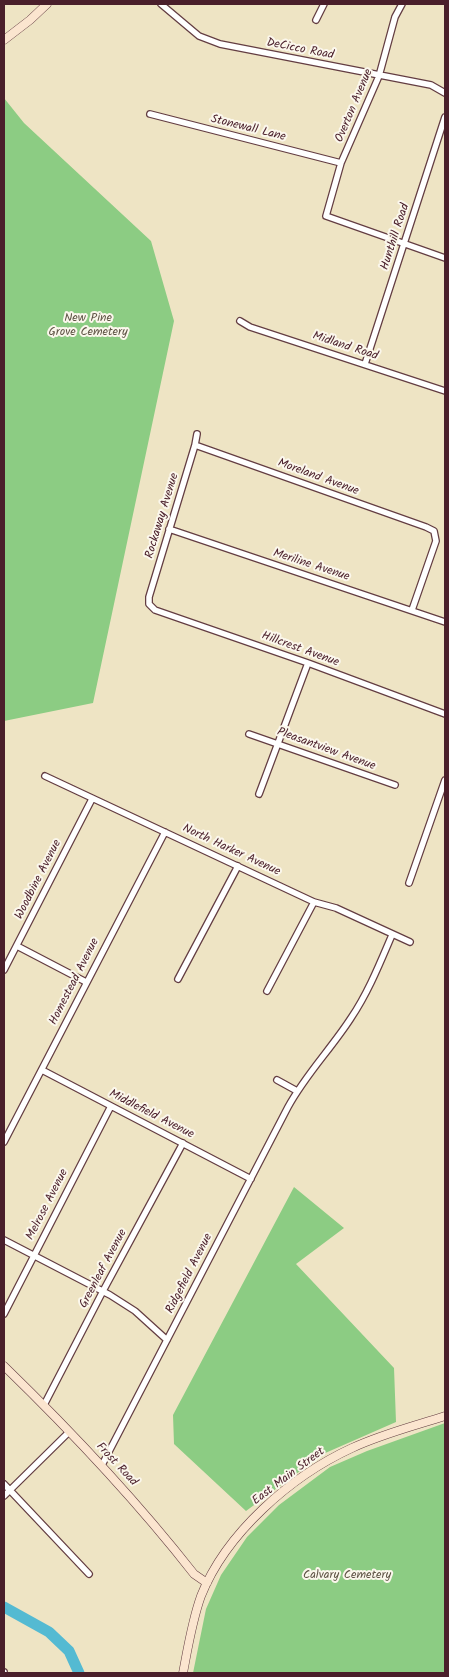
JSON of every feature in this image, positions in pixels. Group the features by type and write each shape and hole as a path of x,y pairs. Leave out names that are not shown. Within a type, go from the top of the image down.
{"main road":[{"path":"4,40 47,4"},
{"name":"Frost Road","path":"4,1366 102,1465 146,1513 194,1574 207,1583"},
{"name":"East Main Street","path":"183,1673 195,1615 207,1583 227,1550 246,1525 269,1503 309,1473 333,1458 358,1445 445,1416"}],"street":[{"name":"DeCicco Road","path":"161,4 199,36 220,44 379,76 430,84 445,93"},
{"path":"316,20 324,4"},
{"name":"Overton Avenue","path":"402,4 395,17 379,76 341,163 326,216 404,245"},
{"name":"Stonewall Lane","path":"150,114 341,163"},
{"name":"Hunthill Road","path":"365,364 445,117"},
{"path":"437,143 445,145"},
{"path":"404,245 445,258"},
{"name":"Midland Road","path":"240,321 250,327 445,391"},
{"name":"Rockaway Avenue","path":"149,604 149,597 197,434"},
{"name":"Moreland Avenue","path":"195,445 434,531 436,541 412,610"},
{"name":"Meriline Avenue","path":"170,529 445,622"},
{"name":"Hillcrest Avenue","path":"149,604 155,610 308,663 445,714"},
{"path":"260,794 308,663"},
{"name":"Pleasantview Avenue","path":"249,734 395,785"},
{"name":"North Harker Avenue","path":"45,776 314,902 336,908 410,942"},
{"path":"409,883 445,780"},
{"name":"Woodbine Avenue","path":"4,970 92,799"},
{"name":"Homestead Avenue","path":"4,1142 165,832"},
{"path":"178,979 238,866"},
{"path":"267,990 314,902"},
{"name":"Ridgefield Avenue","path":"102,1465 297,1091 366,994 392,935"},
{"path":"17,946 86,982"},
{"name":"Middlefield Avenue","path":"42,1070 251,1179"},
{"path":"277,1080 297,1091"},
{"name":"Melrose Avenue","path":"4,1314 111,1106"},
{"name":"Greenleaf Avenue","path":"44,1405 183,1143"},
{"path":"4,1240 103,1291 135,1311 167,1340"},
{"path":"4,1496 69,1432"},
{"path":"4,1484 89,1574"}],"green space":[{"name":"New Pine Grove Cemetery","path":"4,98 24,123 151,241 174,321 93,703 4,721"},
{"path":"294,1187 344,1228 296,1264 394,1368 396,1422 323,1454 246,1511 174,1444 173,1415"},
{"name":"Calvary Cemetery","path":"445,1423 445,1673 193,1673 206,1609 221,1575 247,1537 279,1505 330,1467 367,1451"}],"waterway":[{"path":"4,1607 49,1632 69,1651 79,1673"}]}
